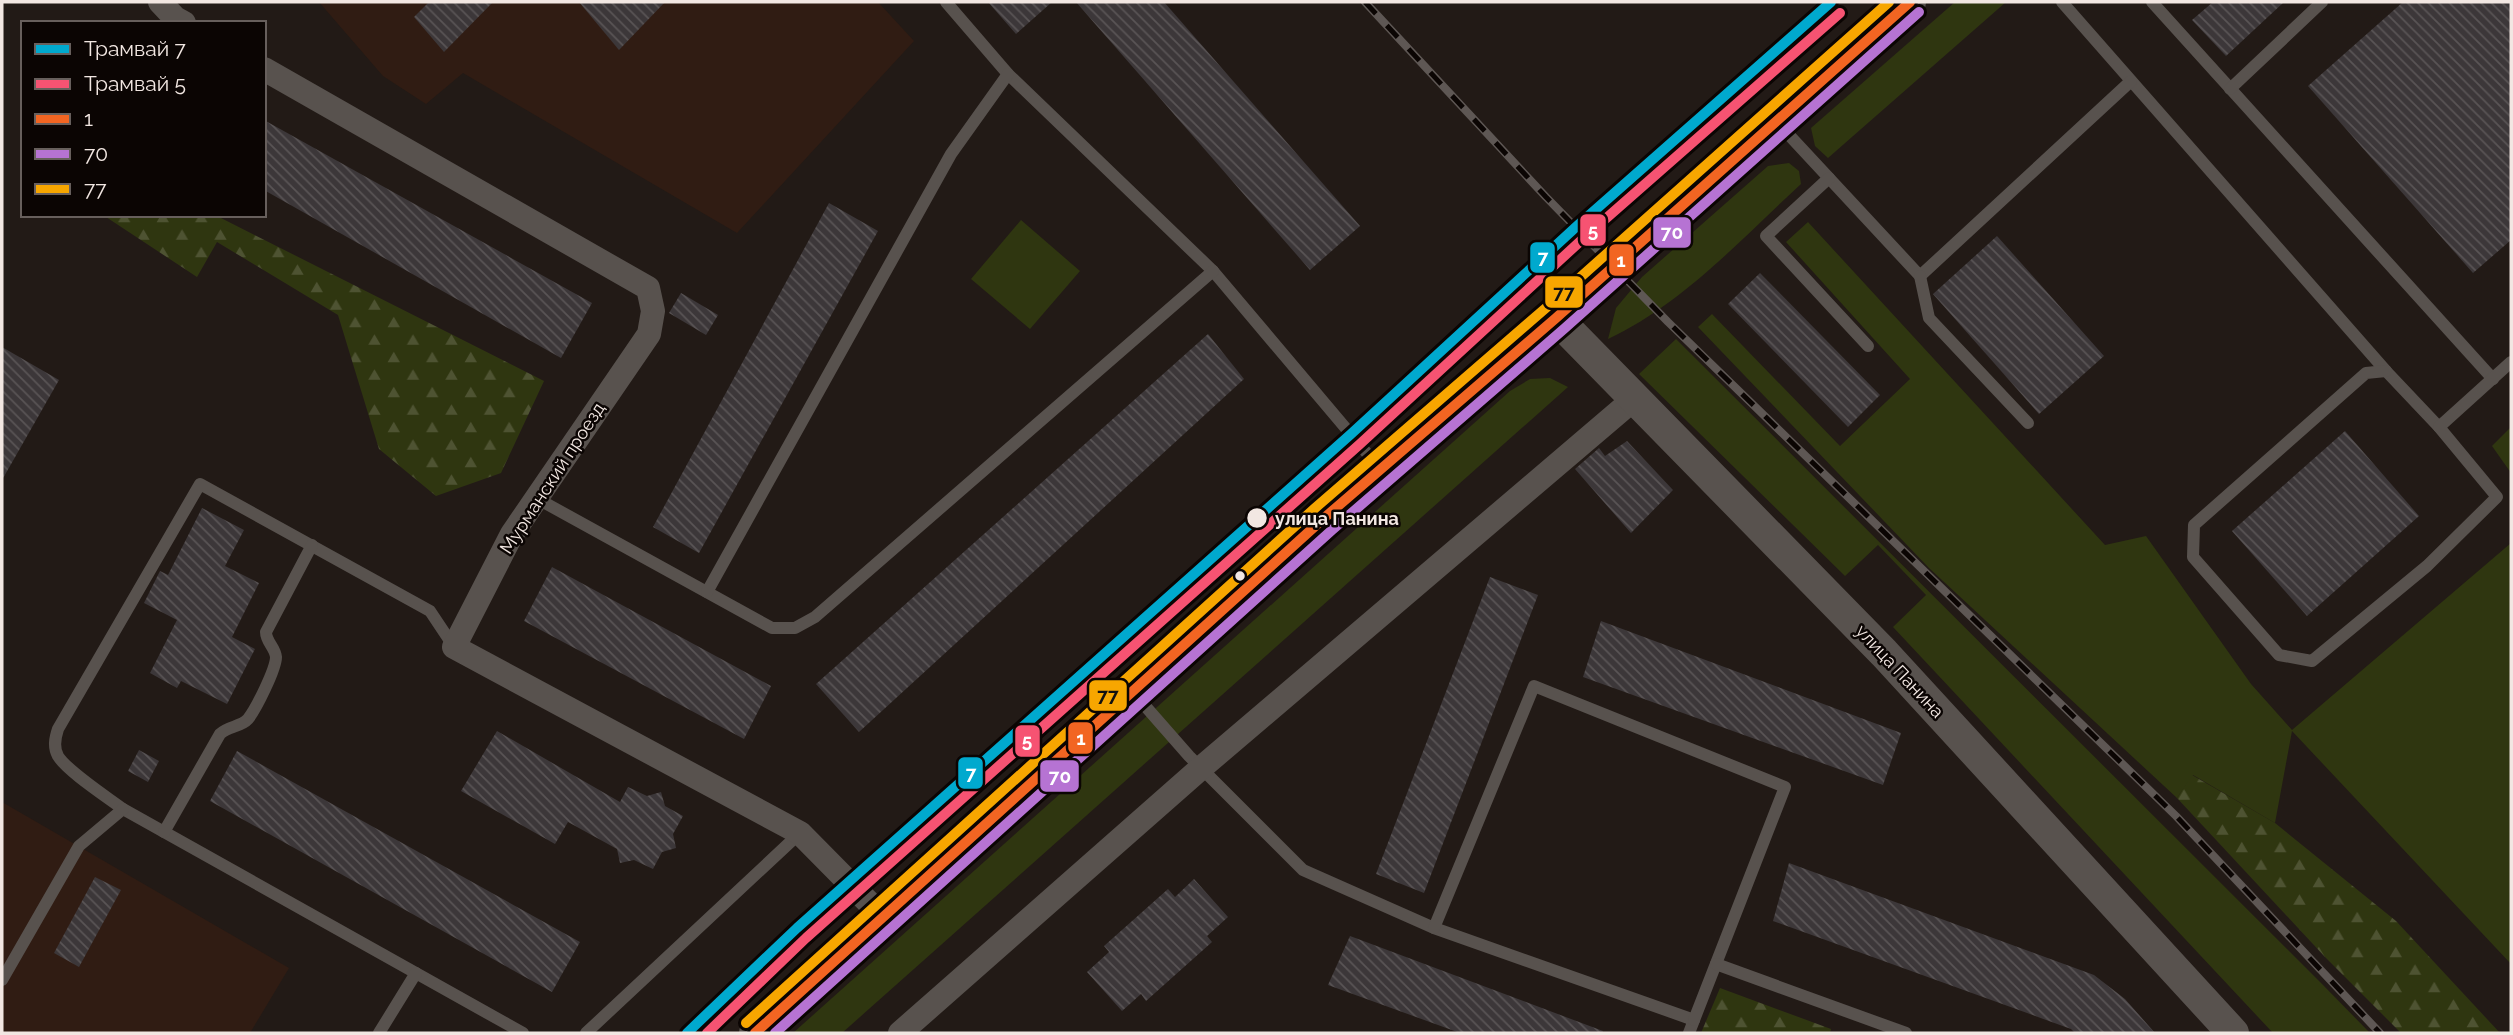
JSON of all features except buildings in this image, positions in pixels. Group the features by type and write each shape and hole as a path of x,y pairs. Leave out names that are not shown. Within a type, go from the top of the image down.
{"street":[{"path":"160,2 180,21"},
{"path":"755,1033 1323,519 1556,318 1910,2"},
{"name":"Мурманский проезд","path":"266,70 648,288 653,311 649,334 512,534 454,647"},
{"name":"улица Панина","path":"1556,318 1884,653 2233,1033"},
{"path":"900,1033 1201,768 1634,398"},
{"path":"454,647 800,833 882,916"}],"lane":[{"path":"946,2 1008,74 1213,271 1382,470"},
{"path":"2151,2 2493,379"},
{"path":"2230,89 2322,2"},
{"path":"2070,5 2131,81 2386,371 2439,427 2497,497 2427,566 2312,662 2279,655 2193,557 2194,525 2365,373 2386,371"},
{"path":"706,592 951,153 1008,74"},
{"path":"1920,276 2131,81"},
{"path":"1777,122 1920,276 1929,318 2028,423"},
{"path":"1829,178 1766,236 1868,346"},
{"path":"536,498 772,628 795,628 815,617 1213,271"},
{"path":"2439,427 2511,362"},
{"path":"454,647 430,611 200,484 58,729 54,741 58,755 70,768 122,809 523,1033"},
{"path":"164,832 220,734 226,727 248,720 275,668 276,655 266,639 266,632 312,545"},
{"path":"1434,928 1534,686 1785,787 1689,1033"},
{"path":"1132,691 1201,768 1303,870 1434,928 1694,1020"},
{"path":"2,980 79,846 122,809"},
{"path":"586,1033 800,833"},
{"path":"1716,964 1906,1033"},
{"path":"379,1033 416,973"}],"shaded area":[{"path":"319,2 878,2 914,41 737,233 463,73 426,104 383,76"},
{"path":"2,802 289,968 250,1033 2,1033"}],"green space":[{"path":"1955,2 2006,2 1828,158 1815,146 1811,128"},
{"path":"1789,163 1799,171 1801,184 1686,289 1635,325 1608,339 1616,308 1642,277 1768,166"},
{"path":"106,217 219,217 544,381 501,473 436,496 379,449 338,315 217,242 197,277"},
{"path":"1021,220 1080,271 1030,329 971,279"},
{"path":"1808,222 2105,545 2146,536 2251,684 2292,730 2511,543 2511,964 2292,731 2275,823 2193,775 2177,798 1929,568 1698,327 1712,314 1840,446 1910,379 1786,242"},
{"path":"1676,339 2370,1033 2273,1033 1893,627 1926,595 1878,545 1845,576 1639,374"},
{"path":"1550,378 1568,387 842,1033 793,1033 1510,391 1530,379"},
{"path":"2511,427 2511,473 2492,446"},
{"path":"2192,775 2275,823 2396,921 2500,1033 2401,1033 2325,957 2177,798"},
{"path":"1720,988 1831,1029 1830,1033 1701,1033"}],"railway":[{"path":"1365,2 1546,197 1668,322 2176,816 2380,1033"}],"tram line":[{"name":"7","path":"687,1033 797,928 1351,434 1577,226 1831,2"},
{"name":"5","path":"707,1033 806,938 1360,444 1586,236 1840,13"}],"transit line":[{"name":"77","path":"746,1023 1314,509 1547,307 1889,2"},
{"name":"1","path":"755,1033 1323,519 1556,318 1910,2"},
{"name":"70","path":"775,1033 1332,530 1565,328 1919,12"}],"place":[{"name":"улица Панина","path":"1257,518"}]}
